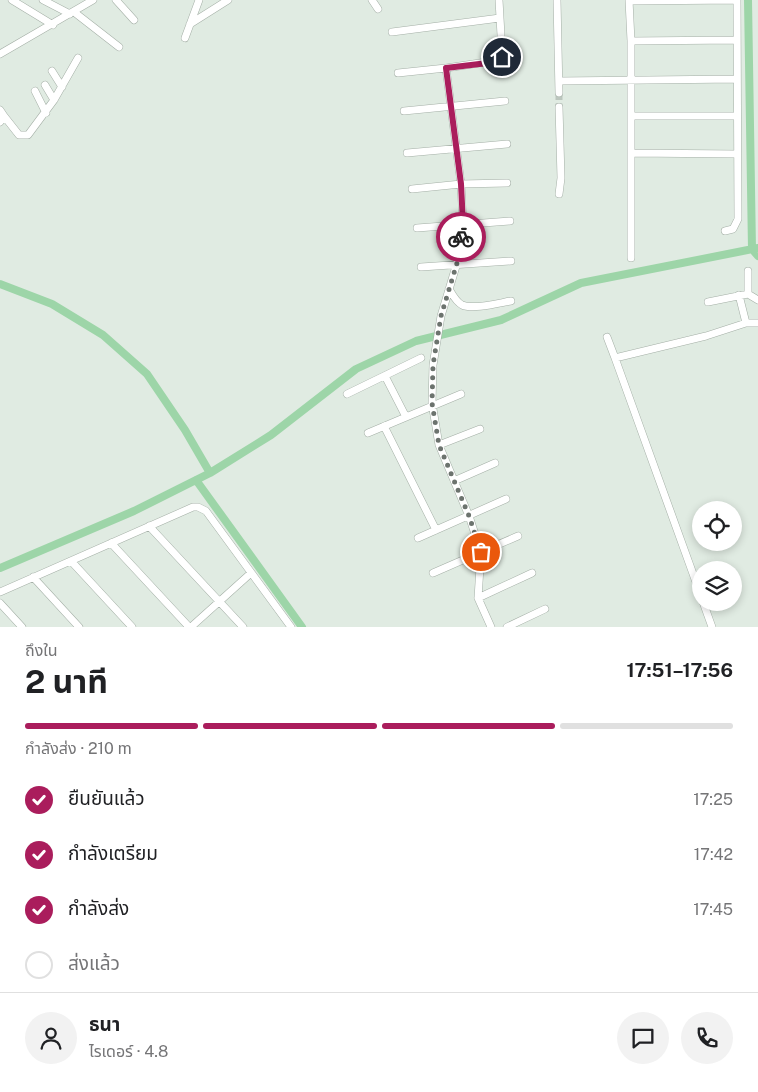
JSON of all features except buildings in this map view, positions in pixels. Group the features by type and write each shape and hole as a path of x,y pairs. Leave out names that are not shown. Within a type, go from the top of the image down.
{"street":[{"path":"12,0 53,25"},
{"path":"43,0 72,13 119,47"},
{"path":"0,54 53,25 93,0"},
{"path":"116,0 134,20"},
{"path":"184,38 199,0"},
{"path":"190,24 228,0"},
{"path":"372,0 378,9"},
{"path":"398,73 500,60 502,53 499,0"},
{"path":"557,0 559,93"},
{"path":"631,258 631,41 629,1 737,0 738,219 733,229 725,231"},
{"path":"392,32 500,18"},
{"path":"631,41 736,40"},
{"path":"1,116 22,136 31,132 46,113 78,58"},
{"path":"446,68 457,147 463,224 457,263 441,316 433,365 432,406 439,445 469,516 481,552 478,598 491,627"},
{"path":"52,71 62,86"},
{"path":"559,81 737,79"},
{"path":"45,85 54,100"},
{"path":"35,91 46,113"},
{"path":"404,111 505,101"},
{"path":"559,107 561,178 559,194"},
{"path":"631,116 737,116"},
{"path":"407,152 507,144"},
{"path":"631,153 737,154"},
{"path":"412,189 461,184 507,183"},
{"path":"417,228 510,221"},
{"path":"421,267 457,263 511,261"},
{"path":"748,271 748,294"},
{"path":"449,289 462,305 477,306 511,301"},
{"path":"708,302 748,294 758,300"},
{"path":"739,295 746,323"},
{"path":"615,358 706,336 746,323 758,323"},
{"path":"607,337 692,571"},
{"path":"347,394 421,358"},
{"path":"385,376 406,417"},
{"path":"368,434 461,394"},
{"path":"384,426 436,530"},
{"path":"439,445 480,429"},
{"path":"454,481 495,463"},
{"path":"418,538 506,499"},
{"path":"0,592 193,507 203,508 291,627"},
{"path":"150,526 243,627"},
{"path":"433,573 518,536"},
{"path":"111,543 190,627 251,573"},
{"path":"71,561 132,627"},
{"path":"478,598 532,573"},
{"path":"34,578 79,627"},
{"path":"0,603 22,627"},
{"path":"507,627 545,609"},
{"path":"706,611 712,627"}],"waterway":[{"path":"748,0 752,249 758,256"},
{"path":"0,568 134,511 210,473 271,435 356,369 416,341 501,320 581,283 758,248"},
{"path":"0,284 52,304 103,335 147,374 185,430 210,473"},
{"path":"196,480 302,627"}],"tunnel":[{"path":"559,93 559,107"}],"way so far":[{"path":"461,237 457,263 441,316 433,365 432,403 439,445 469,516 481,552"}],"route":[{"path":"461,237 463,224 461,184 446,68 496,62 502,57"}]}
